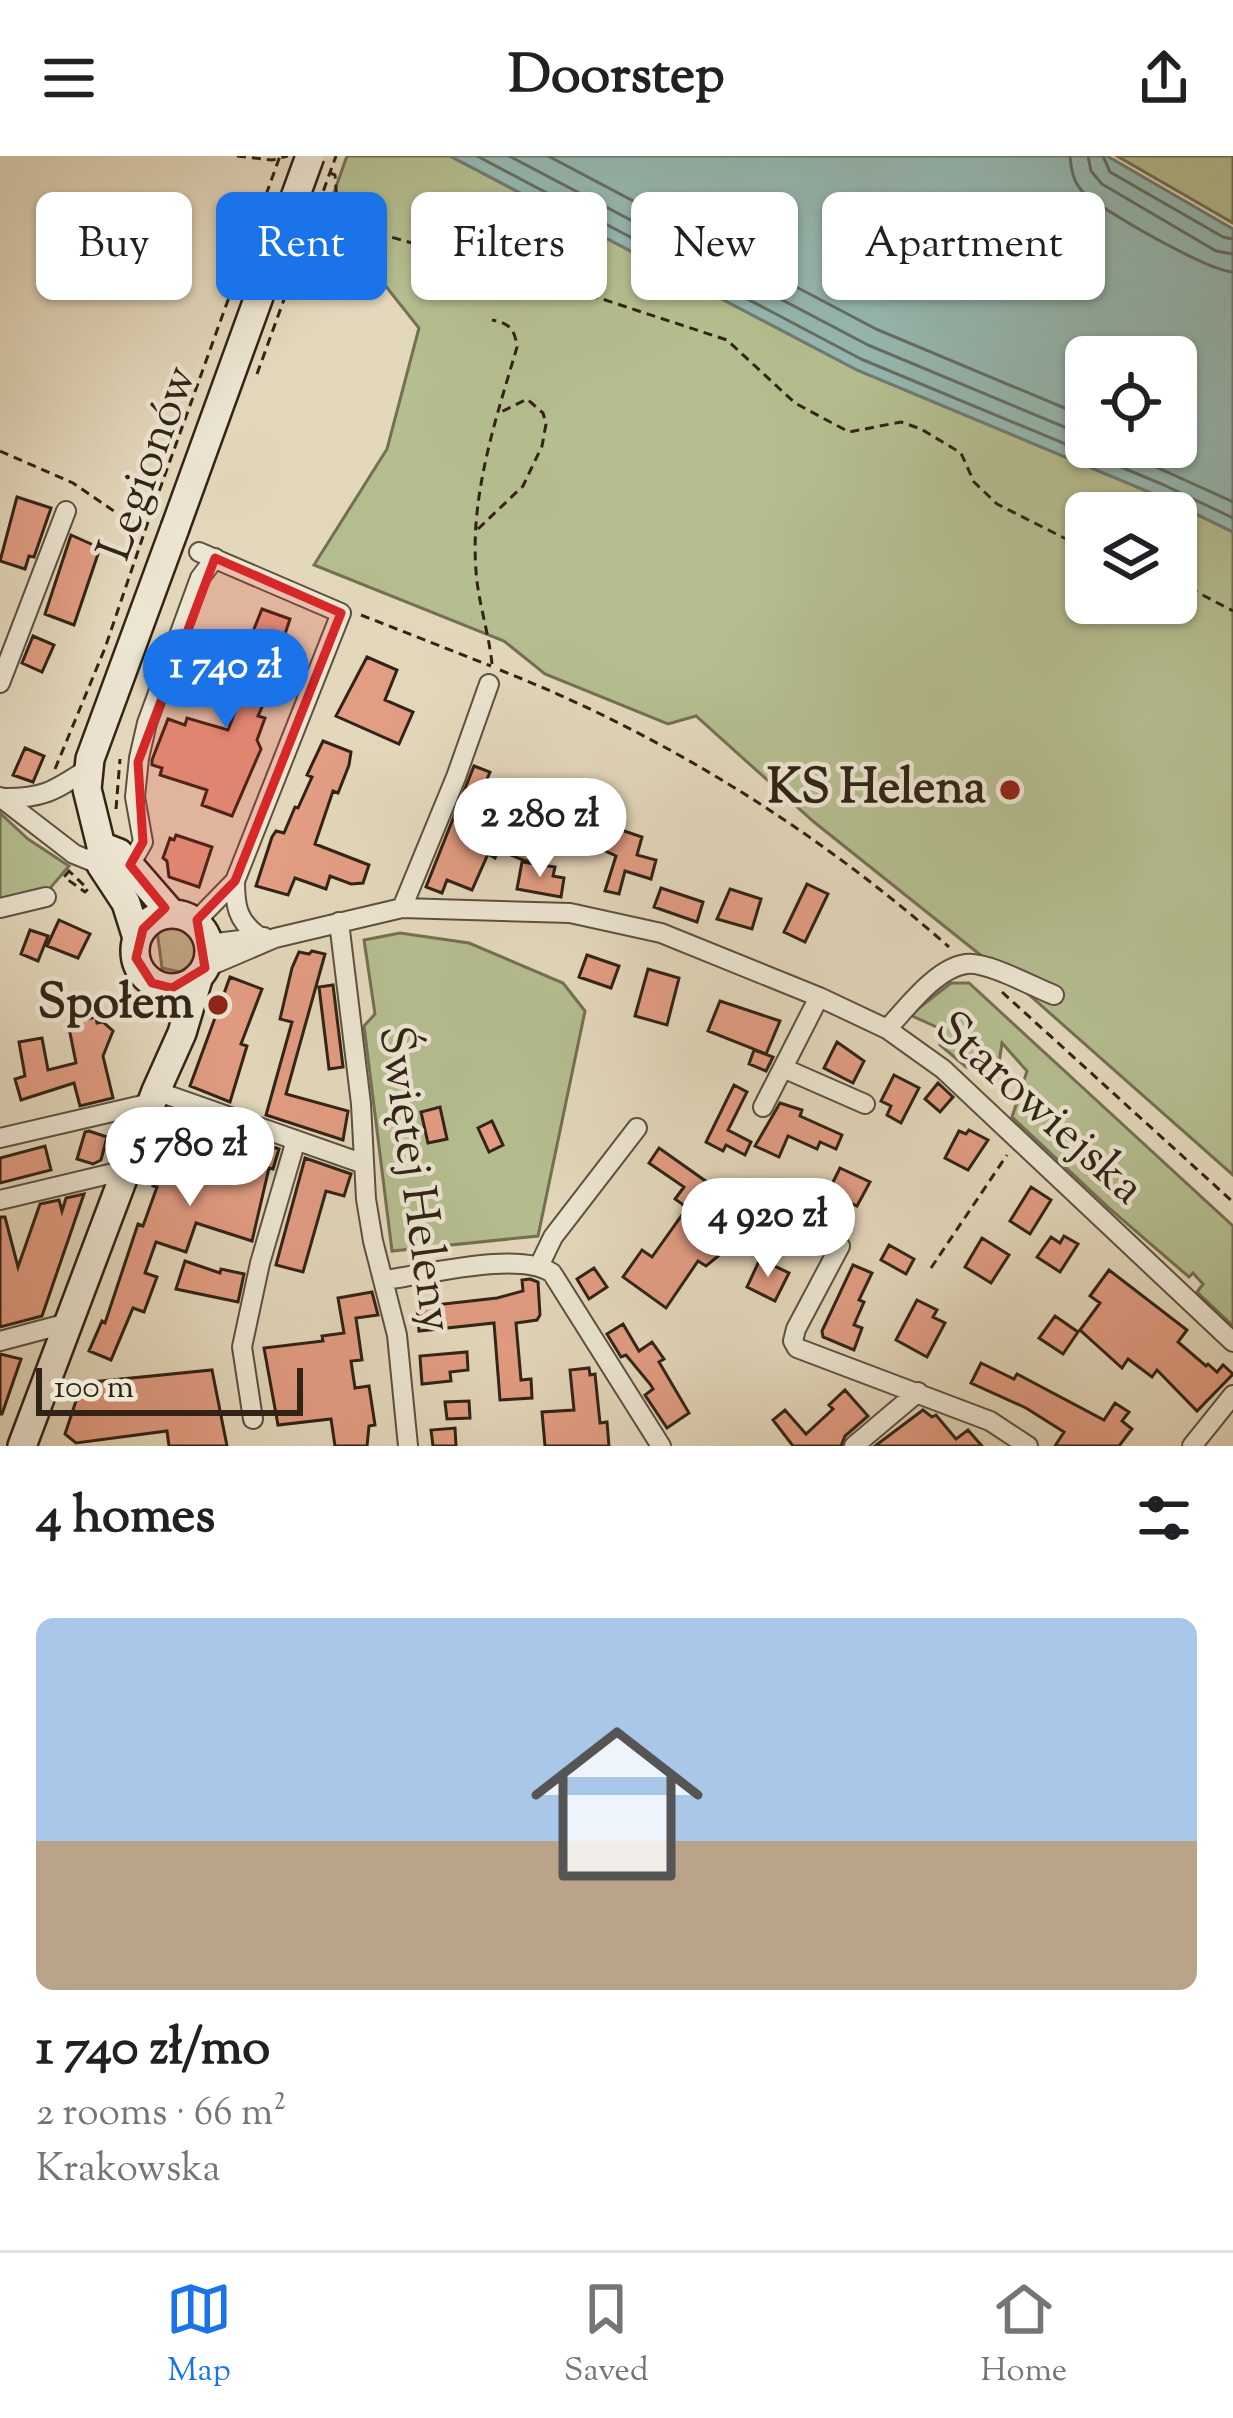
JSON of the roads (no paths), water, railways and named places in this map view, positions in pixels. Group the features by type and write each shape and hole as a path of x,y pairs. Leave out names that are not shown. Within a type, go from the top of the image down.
{"main road":[{"name":"Legionów","path":"172,1050 169,1027 152,983 139,968 137,938 126,904 101,856 88,805 89,768 162,524 314,162"},
{"path":"22,1446 153,1097 182,1033 196,945 118,853 101,856"},
{"path":"137,938 151,921 196,945"},
{"path":"152,983 172,988 196,945"}],"street":[{"path":"0,682 66,511"},
{"path":"130,865 143,842 136,797 147,723 207,555 341,613 235,881 196,945"},
{"path":"402,908 464,759 490,675"},
{"path":"0,798 32,799 49,794 89,768"},
{"path":"0,798 74,854 101,856"},
{"path":"235,881 241,920 266,937"},
{"path":"0,908 46,897"},
{"name":"Starowiejska","path":"196,945 266,937 402,908 570,913 661,933 819,997 887,1030 943,1069 1233,1342"},
{"name":"Świętej Heleny","path":"339,922 373,1241 398,1335 408,1446"},
{"path":"887,1030 939,978 967,963 1054,995"},
{"path":"764,1108 819,997"},
{"path":"783,1068 865,1104"},
{"path":"0,1138 153,1097 364,1164"},
{"path":"540,1264 553,1237 637,1128"},
{"path":"253,1419 242,1347 260,1263 296,1140"},
{"path":"0,1200 126,1170"},
{"path":"840,1246 793,1341 808,1354 990,1421 1028,1446"},
{"path":"385,1280 509,1263 540,1264 552,1273 661,1446"},
{"path":"0,1341 68,1323"},
{"path":"854,1446 918,1392"},
{"path":"1192,1446 1233,1395"}],"water":[{"path":"450,156 1107,156 1233,229 1233,532 1197,514 1197,492 1149,492 1092,468 1197,468 1197,336 1065,336 1065,457 857,370 724,300 798,300 798,192 631,192 631,251 607,239 607,192 518,192"}],"place":[{"name":"KS Helena","path":"1010,790"},
{"name":"Społem","path":"218,1005"}]}
